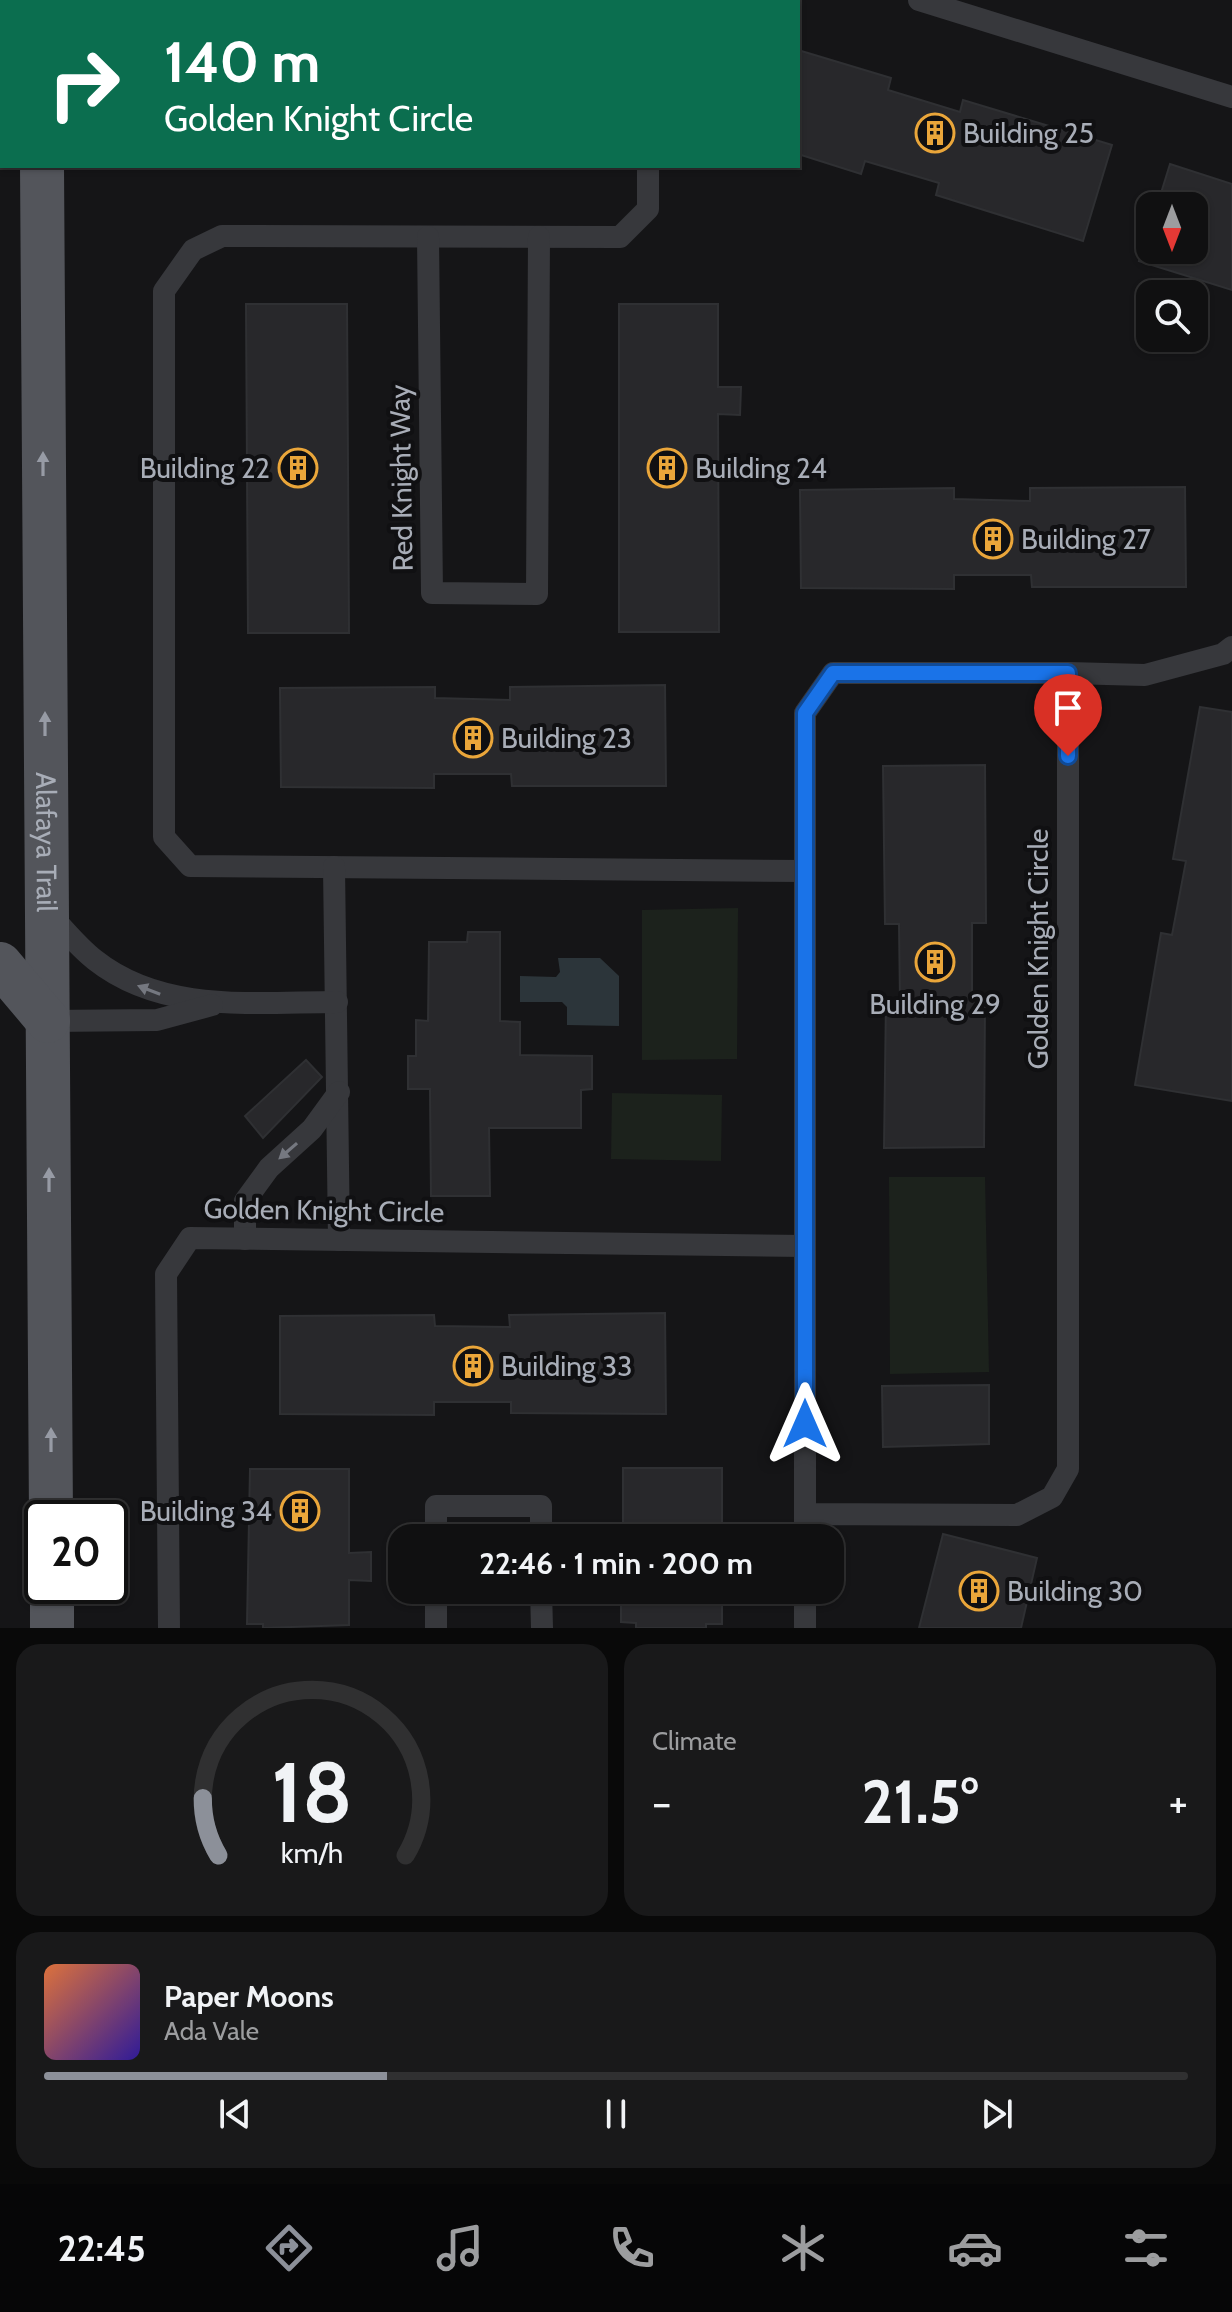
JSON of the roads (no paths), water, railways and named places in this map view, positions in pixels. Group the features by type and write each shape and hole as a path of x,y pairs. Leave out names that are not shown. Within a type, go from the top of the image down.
{"main road":[{"name":"Alafaya Trail","path":"49,172 47,911 51,1500"},
{"path":"0,964 48,1021"},
{"path":"52,1604 52,1628"}],"lane":[{"path":"919,0 1232,97"},
{"path":"648,168 648,209 620,237 222,236 193,250 164,291 164,837 190,866 805,871"},
{"name":"Red Knight Way","path":"428,237 432,593 537,594 539,237"},
{"path":"805,1524 805,713 833,673 1145,675 1223,654 1232,647"},
{"name":"Golden Knight Circle","path":"805,1514 1017,1515 1052,1497 1068,1469 1068,673"},
{"path":"334,867 339,1240"},
{"path":"47,911 94,960 127,981 157,994 225,1002 337,1002"},
{"path":"48,1021 157,1020 225,1002"},
{"path":"245,1239 245,1201 269,1168 312,1129 339,1092"},
{"name":"Golden Knight Circle","path":"169,1628 166,1274 190,1238 805,1246"},
{"path":"436,1524 436,1506 541,1506 541,1524"},
{"path":"436,1604 436,1628"},
{"path":"541,1604 542,1628"},
{"path":"805,1604 805,1628"}],"place":[{"name":"Building 25","path":"935,133"},
{"name":"Building 22","path":"298,468"},
{"name":"Building 24","path":"667,468"},
{"name":"Building 27","path":"993,539"},
{"name":"Building 23","path":"473,738"},
{"name":"Building 29","path":"935,962"},
{"name":"Building 33","path":"473,1366"},
{"name":"Building 34","path":"300,1511"},
{"name":"Building 30","path":"979,1591"}]}
